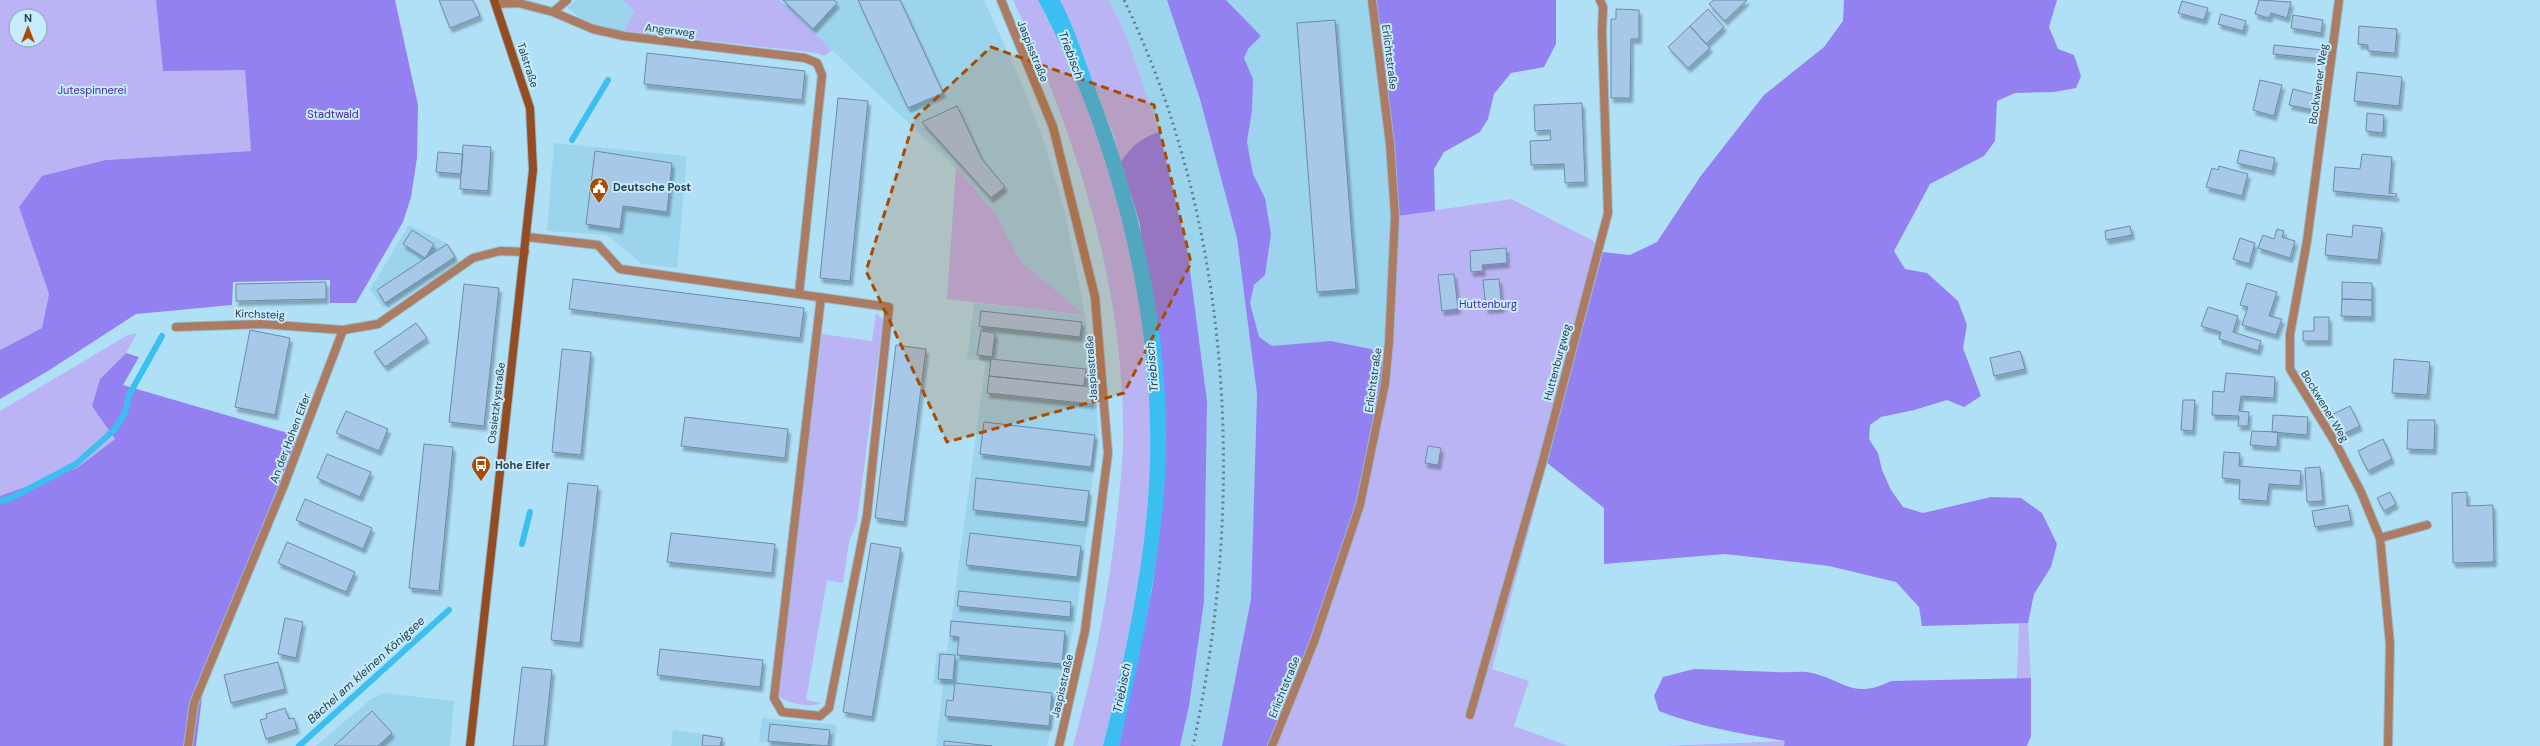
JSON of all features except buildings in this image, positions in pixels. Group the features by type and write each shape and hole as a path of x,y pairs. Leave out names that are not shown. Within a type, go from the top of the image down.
{"main road":[{"name":"Talstraße","path":"495,2 522,80 530,108 533,134"},
{"name":"Ossietzkystraße","path":"470,746 534,170 533,134"}],"street":[{"path":"553,12 567,0"},
{"name":"Jaspisstraße","path":"1001,0 1053,127 1093,289 1098,319 1108,453 1085,631 1059,746"},
{"name":"Erlichtstraße","path":"1272,746 1314,642 1360,505 1385,384 1389,343 1395,216 1390,144 1372,0"},
{"name":"Huttenburgweg","path":"1470,714 1543,460 1608,213 1602,4 1610,0"},
{"name":"Bockwener Weg","path":"2339,0 2307,240 2290,334 2290,369 2336,444 2361,492 2380,538 2390,644 2388,746"},
{"name":"Talstraße","path":"495,2 518,3 553,12"},
{"name":"Angerweg","path":"553,12 593,29 624,36 806,58 817,63 822,75 799,294"},
{"path":"527,237 598,244 620,269 821,297 889,307 867,515 829,708 820,716 782,712 774,698 821,297"},
{"path":"343,330 378,324 473,258 500,251 525,252"},
{"name":"Kirchsteig","path":"176,327 262,324 343,330"},
{"name":"An der Hohen Eifer","path":"188,746 194,703 284,485 343,330"},
{"path":"2380,538 2427,525"}],"highlighted area":[{"path":"991,47 1154,105 1191,263 1124,393 947,442 866,271 915,118"}],"shaded area":[{"path":"576,0 622,0 634,11 624,31 583,21 567,7"},
{"path":"779,0 984,0 1018,75 1043,139 1065,212 1085,315 1096,387 1098,435 1076,618 1047,746 936,746 943,685 933,684 937,651 947,652 986,361 967,359 974,303 1084,315 1021,262 997,216 955,167"},
{"path":"1109,0 1372,0 1395,216 1386,366 1252,354 1257,394 1251,599 1222,746 1180,746 1189,706 1204,602 1207,401 1188,255 1159,132 1125,32"},
{"path":"554,143 687,156 677,268 642,264 607,235 547,231"},
{"path":"409,225 447,243 458,259 383,308 370,289"},
{"path":"384,693 454,701 450,746 316,746 371,699"},
{"path":"762,718 837,725 835,746 794,746 759,742"},
{"path":"673,730 725,737 723,746 671,746"}],"green space":[{"name":"Jutespinnerei","path":"0,0 156,0 163,70 245,70 251,151 106,160 19,207 49,294 42,328 0,350"},
{"name":"Stadtwald","path":"156,0 395,0 418,105 417,158 411,197 403,222 356,303 330,303 330,280 233,282 232,305 136,314 48,371 0,399 0,350 42,328 49,294 19,207 42,176 106,160 251,151 245,70 163,71"},
{"path":"622,0 779,0 832,50 824,56 817,53 624,31 634,11"},
{"path":"1013,0 1038,0 1066,56 1090,116 1111,178 1128,242 1140,307 1147,372 1150,436 1148,499 1141,561 1131,623 1103,746 1073,746 1087,692 1104,610 1116,526 1123,451 1121,371 1114,316 1104,261 1091,207 1075,154 1056,102"},
{"path":"1060,0 1109,0 1125,32 1159,132 1137,143 1121,162 1113,133"},
{"path":"1167,0 1226,0 1261,36 1248,49 1244,58 1253,79 1252,110 1247,142 1253,174 1265,198 1271,234 1265,275 1254,285 1250,303 1259,337 1272,346 1331,341 1371,349 1386,366 1360,505 1272,746 1222,746 1251,599 1257,394 1237,238 1200,99"},
{"path":"1372,0 1556,0 1556,44 1544,67 1511,73 1494,94 1488,119 1480,132 1444,152 1434,169 1435,211 1397,216"},
{"path":"1844,0 2057,0 2049,27 2058,49 2074,55 2081,76 2076,88 2054,92 2015,93 1997,101 1995,141 1984,156 1930,184 1894,251 1905,269 1927,273 1958,301 1967,325 1963,348 1981,396 1964,407 1947,400 1914,410 1881,417 1870,425 1869,439 1878,453 1882,470 1891,490 1903,507 1923,513 1991,497 2021,498 2042,513 2057,544 2051,567 2034,594 2028,623 1922,626 1919,607 1896,582 1829,566 1725,554 1604,564 1604,508 1546,462 1603,252 1630,255 1657,242 1700,177 1764,95 1824,47 1843,21"},
{"path":"1159,132 1188,255 1207,401 1204,602 1189,706 1180,746 1119,746 1152,589 1163,502 1140,224 1121,162 1137,143"},
{"path":"956,167 997,216 1021,262 1085,315 947,299"},
{"name":"Huttenburg","path":"1511,199 1592,240 1603,252 1492,669 1529,681 1514,726 1569,746 1272,746 1385,384 1397,216"},
{"path":"876,313 883,320 857,522 849,542 843,583 827,580 806,700 822,703 805,705 792,703 777,695 822,334 872,341"},
{"path":"137,333 126,353 100,379 115,439 77,468 0,496 0,411 126,336"},
{"path":"126,353 139,357 123,385 298,436 209,660 211,667 202,697 196,746 0,746 0,496 77,468 115,439 92,406 100,379"},
{"path":"2019,623 2028,623 2031,678 2017,678"},
{"path":"1694,669 1807,672 1856,689 1877,687 1891,681 2031,678 2031,736 2027,746 1784,746 1785,741 1706,726 1659,711 1654,696 1663,677"},
{"path":"1786,741 1784,746 1665,746"}],"water":[{"name":"Triebisch","path":"1038,0 1060,0 1075,34 1115,142 1143,243 1154,295 1161,347 1165,400 1166,452 1160,535 1151,596 1119,746 1103,746 1131,623 1145,530 1148,499 1150,436 1147,372 1139,307 1127,242 1111,179 1090,116 1066,57"}],"waterway":[{"path":"572,140 608,80"},
{"path":"0,501 11,498 76,464 114,430 125,413 129,395 162,336"},
{"name":"Bächel am kleinen Königsee","path":"522,544 530,512"},
{"name":"Bächel am kleinen Königsee","path":"299,746 449,610"}],"railway":[{"path":"1124,0 1161,88 1189,178 1208,272 1220,367 1223,463 1220,559 1210,653 1193,746"}],"place":[{"name":"Deutsche Post","path":"599,204"},
{"name":"Hohe Eifer","path":"481,482"}]}
